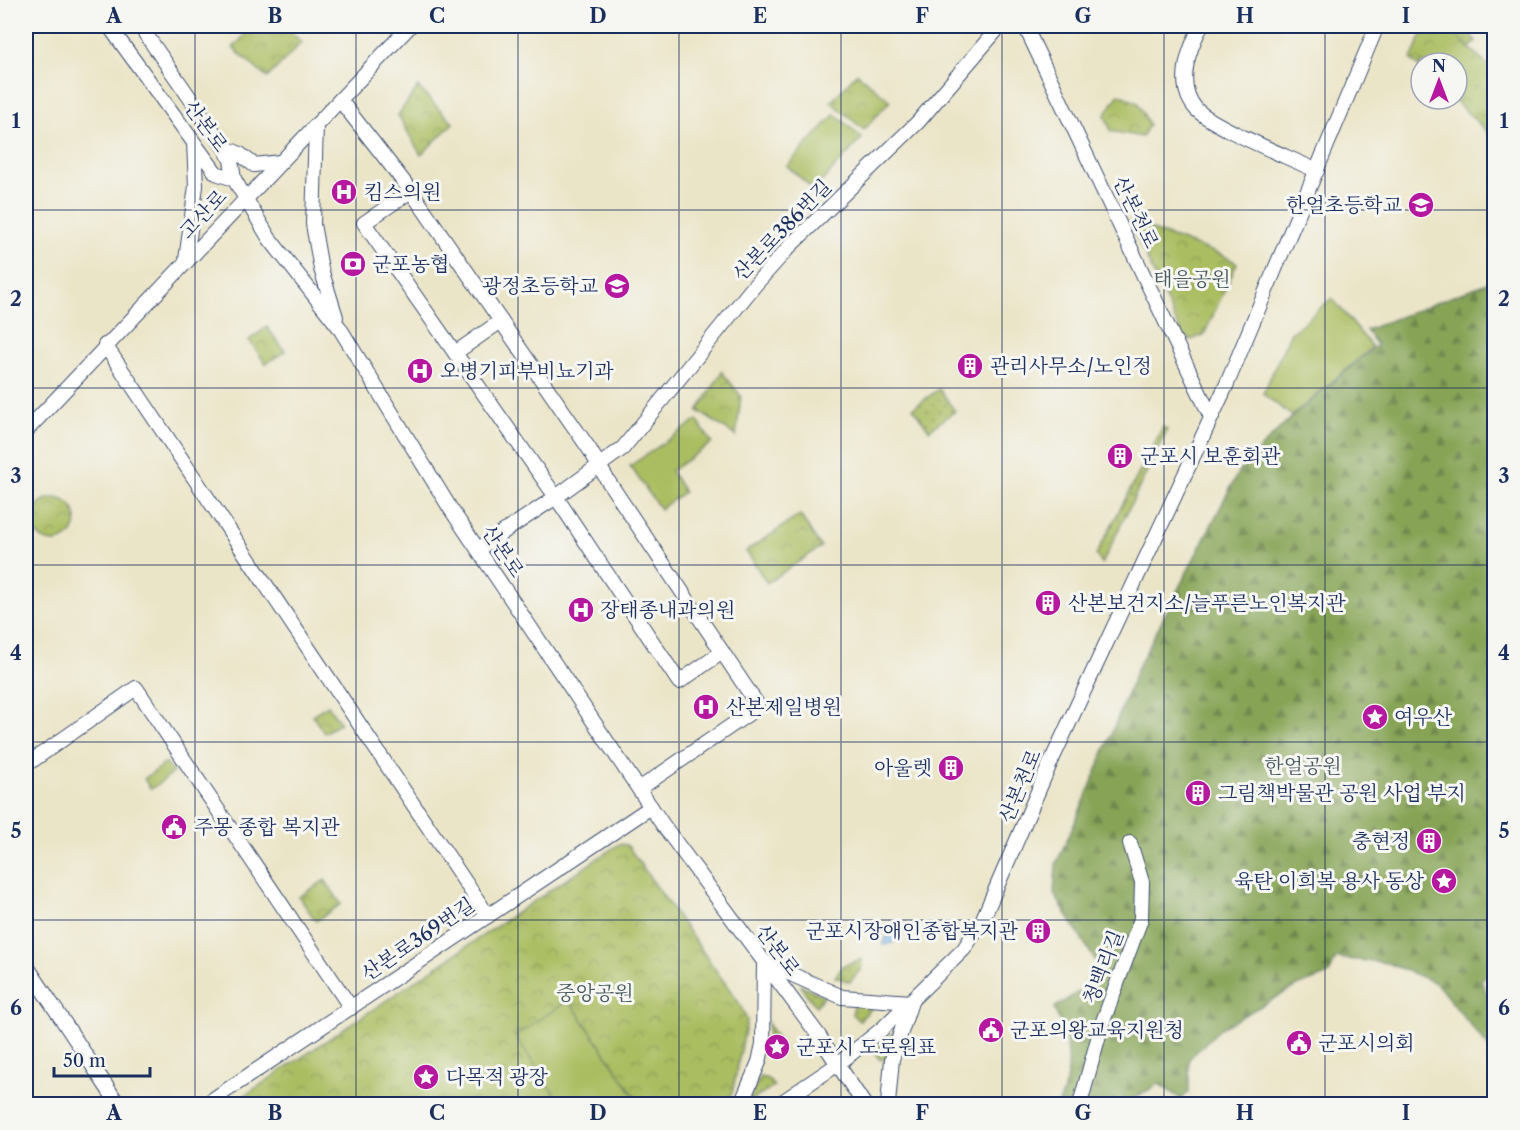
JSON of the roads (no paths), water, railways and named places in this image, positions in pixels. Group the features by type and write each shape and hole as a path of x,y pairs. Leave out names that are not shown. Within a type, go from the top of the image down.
{"street":[{"name":"산본로","path":"109,26 216,173 234,179 269,238 339,327 478,549 651,807 838,1064 864,1104"},
{"path":"140,26 224,147 231,160 234,179"},
{"name":"고산로","path":"26,431 105,345 410,26"},
{"name":"산본로386번길","path":"478,549 556,497 623,448 789,246 918,122 999,26"},
{"name":"산본천로","path":"1025,26 1211,417"},
{"path":"1201,26 1189,51 1186,69 1187,91 1196,109 1215,122 1317,171"},
{"name":"산본천로","path":"779,1104 838,1064 911,1002 964,949 982,921 1049,766 1211,417 1377,26"},
{"path":"340,100 411,191 501,321 590,450 757,704 757,708 639,789"},
{"path":"316,125 313,224 321,269 339,327"},
{"path":"186,261 196,186 194,143"},
{"path":"224,147 240,154 254,165 281,162"},
{"path":"411,191 364,223 556,497 678,682 722,653"},
{"path":"455,353 501,321"},
{"path":"105,345 488,916"},
{"path":"26,765 136,688 351,1008"},
{"name":"산본로369번길","path":"207,1104 651,807"},
{"name":"청백리길","path":"1080,1104 1101,1024 1141,920 1142,882 1130,843"},
{"path":"741,1104 759,1062 763,1044 764,962 842,997 911,1002 892,1059 888,1104"},
{"path":"26,965 118,1104"}],"water":[{"path":"904,926 897,939 883,945 889,931"}],"place":[{"name":"킴스의원","path":"344,192"},
{"name":"한얼초등학교","path":"1421,205"},
{"name":"군포농협","path":"353,264"},
{"name":"광정초등학교","path":"617,286"},
{"name":"관리사무소/노인정","path":"970,366"},
{"name":"오병기피부비뇨기과","path":"420,371"},
{"name":"군포시 보훈회관","path":"1120,456"},
{"name":"산본보건지소/늘푸른노인복지관","path":"1048,603"},
{"name":"장태종내과의원","path":"581,610"},
{"name":"산본제일병원","path":"706,707"},
{"name":"여우산","path":"1375,717"},
{"name":"아울렛","path":"951,768"},
{"name":"그림책박물관 공원 사업 부지","path":"1198,793"},
{"name":"주몽 종합 복지관","path":"174,827"},
{"name":"충현정","path":"1429,841"},
{"name":"육탄 이희복 용사 동상","path":"1444,881"},
{"name":"군포시장애인종합복지관","path":"1038,931"},
{"name":"군포의왕교육지원청","path":"991,1030"},
{"name":"군포시의회","path":"1299,1043"},
{"name":"군포시 도로원표","path":"777,1047"},
{"name":"다목적 광장","path":"426,1077"}],"park label":[{"name":"태을공원","path":"1192,279"},
{"name":"한얼공원","path":"1303,766"},
{"name":"중앙공원","path":"595,993"}]}
